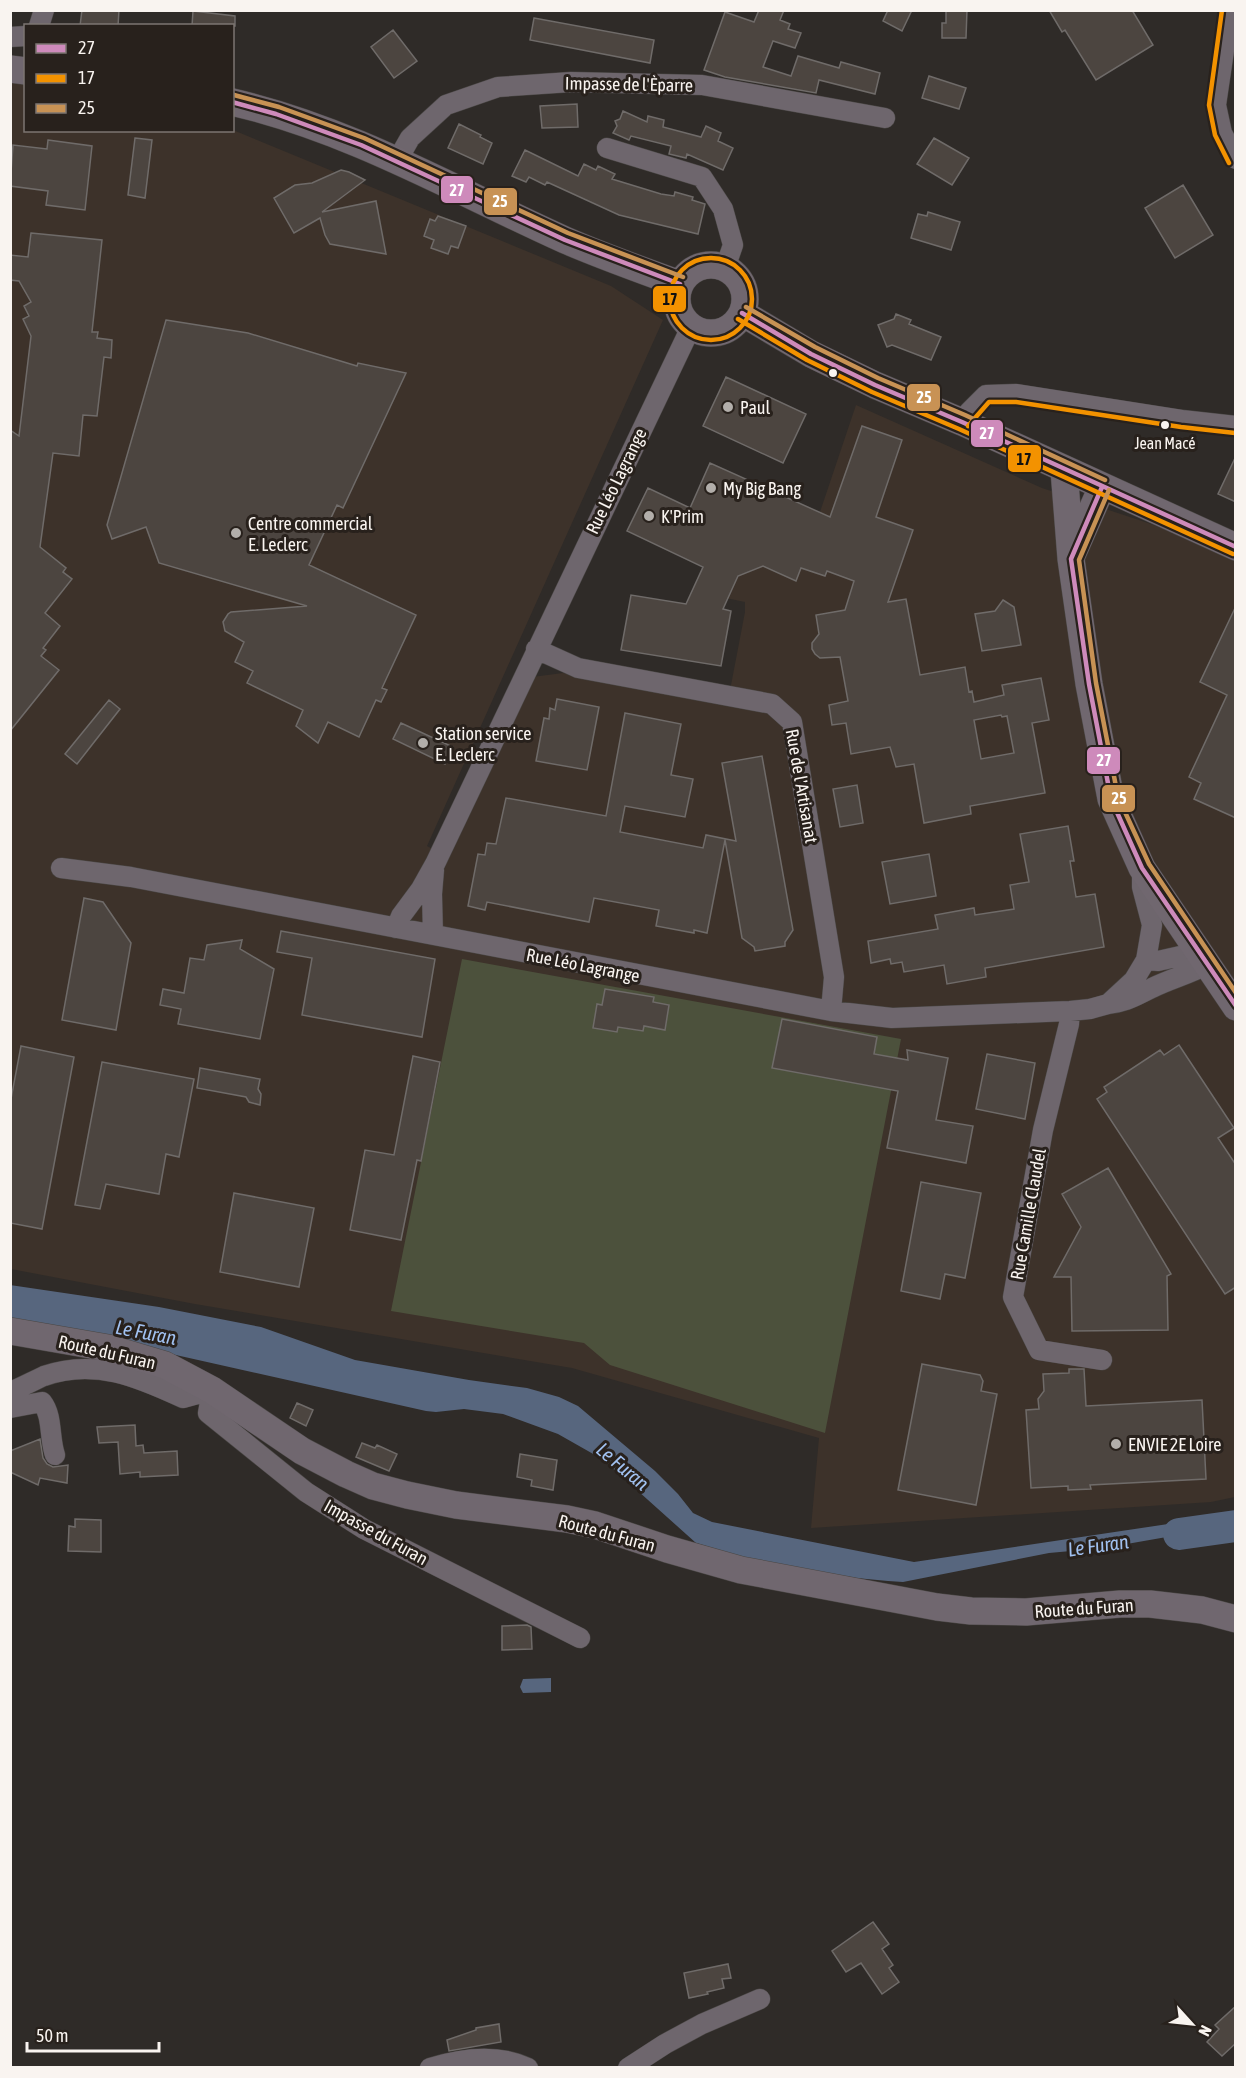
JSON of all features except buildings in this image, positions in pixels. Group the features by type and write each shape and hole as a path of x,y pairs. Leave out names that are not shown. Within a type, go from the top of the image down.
{"main road":[{"path":"234,102 272,111 398,159 566,240 680,284"},
{"path":"704,265 725,268 734,274 744,292 742,313 736,322 717,332 707,333 691,327 681,315 677,305 680,284 694,269 704,265"},
{"path":"742,313 811,354 875,385 962,422 1236,548"},
{"path":"1064,470 1071,559 1089,684 1112,799 1142,868 1236,1007"},
{"path":"1071,559 1102,487"},
{"name":"Route du Furan","path":"10,1331 108,1348 165,1365 212,1390 302,1451 373,1486 407,1495 456,1505 576,1521 741,1570 937,1607 971,1611 1026,1611 1150,1604 1202,1610 1236,1620"}],"street":[{"path":"1230,10 1216,105 1222,133 1236,159"},
{"name":"Impasse de l'Èparre","path":"398,159 410,138 446,105 498,87 571,82 702,85 885,118"},
{"path":"607,148 702,177 723,209 733,245 725,268"},
{"name":"Rue Léo Lagrange","path":"435,864 691,327"},
{"path":"962,422 986,396 1016,394 1182,420 1236,426"},
{"name":"Rue de l'Artisanat","path":"536,649 578,668 772,704 792,722 834,977 831,1011"},
{"path":"396,928 400,916 421,889 435,864"},
{"path":"433,935 432,894 435,864"},
{"name":"Rue Léo Lagrange","path":"61,868 130,878 831,1011 892,1018 1090,1009 1124,1002 1153,987 1191,974 1203,958"},
{"path":"1108,1004 1134,980 1146,960 1152,925 1142,887 1142,868"},
{"path":"1146,960 1203,958"},
{"name":"Rue Camille Claudel","path":"1070,1011 1069,1024 1043,1130 1013,1297 1039,1350 1102,1360"},
{"path":"10,1392 46,1376 75,1370 123,1373 183,1398 212,1390"},
{"name":"Impasse du Furan","path":"212,1390 208,1413 306,1492 364,1529 580,1638"},
{"path":"10,1408 42,1402 47,1409 51,1445 55,1455"},
{"path":"628,2067 702,2024 760,1999"},
{"path":"430,2067 445,2063 492,2058 528,2067"}],"shaded area":[{"path":"10,60 24,62 24,132 234,130 611,286 663,320 427,846 448,858 532,677 563,673 727,706 745,602 692,591 820,512 856,405 1042,488 1235,555 1235,1497 1211,1502 811,1528 819,1438 572,1368 195,1304 11,1269"}],"green space":[{"path":"462,959 901,1039 825,1433 610,1365 584,1343 391,1311"}],"water":[{"path":"10,1285 159,1307 261,1327 355,1360 527,1388 559,1397 578,1406 655,1471 693,1513 712,1522 914,1562 1235,1514 1235,1525 1104,1548 1049,1553 903,1582 856,1578 749,1559 696,1543 609,1465 558,1434 503,1414 464,1409 426,1411 11,1318"},
{"path":"551,1678 551,1692 523,1693 520,1687 523,1679"}],"waterway":[{"name":"Le Furan","path":"1179,1534 1236,1526"}],"transit line":[{"name":"17","path":"1222,10 1209,105 1215,135 1229,163"},
{"name":"25","path":"234,95 279,107 364,138 568,233 683,277"},
{"name":"27","path":"234,103 276,114 361,145 565,240 680,284"},
{"name":"17","path":"711,258 727,261 740,270 749,283 752,299 749,315 740,328 727,337 711,340 695,337 682,328 673,315 670,299 673,283 682,270 695,261 711,258"},
{"name":"25","path":"746,307 815,347 878,378 965,415 1105,480"},
{"name":"27","path":"742,313 811,354 875,385 962,422 1236,547"},
{"name":"17","path":"738,319 807,360 872,392 959,429 1233,554"},
{"name":"17","path":"968,426 989,402 1016,402 1235,433"},
{"name":"27","path":"1102,487 1071,559 1089,684 1111,799 1142,868 1236,1006"},
{"name":"25","path":"1109,490 1079,560 1096,683 1118,797 1149,864 1236,993"}],"place":[{"name":"Paul","path":"728,407"},
{"name":"Jean Macé","path":"1165,425"},
{"name":"My Big Bang","path":"711,488"},
{"name":"K'Prim","path":"649,516"},
{"name":"Centre commercial E. Leclerc","path":"236,533"},
{"name":"Station service E. Leclerc","path":"423,743"},
{"name":"ENVIE 2E Loire","path":"1116,1444"}]}
